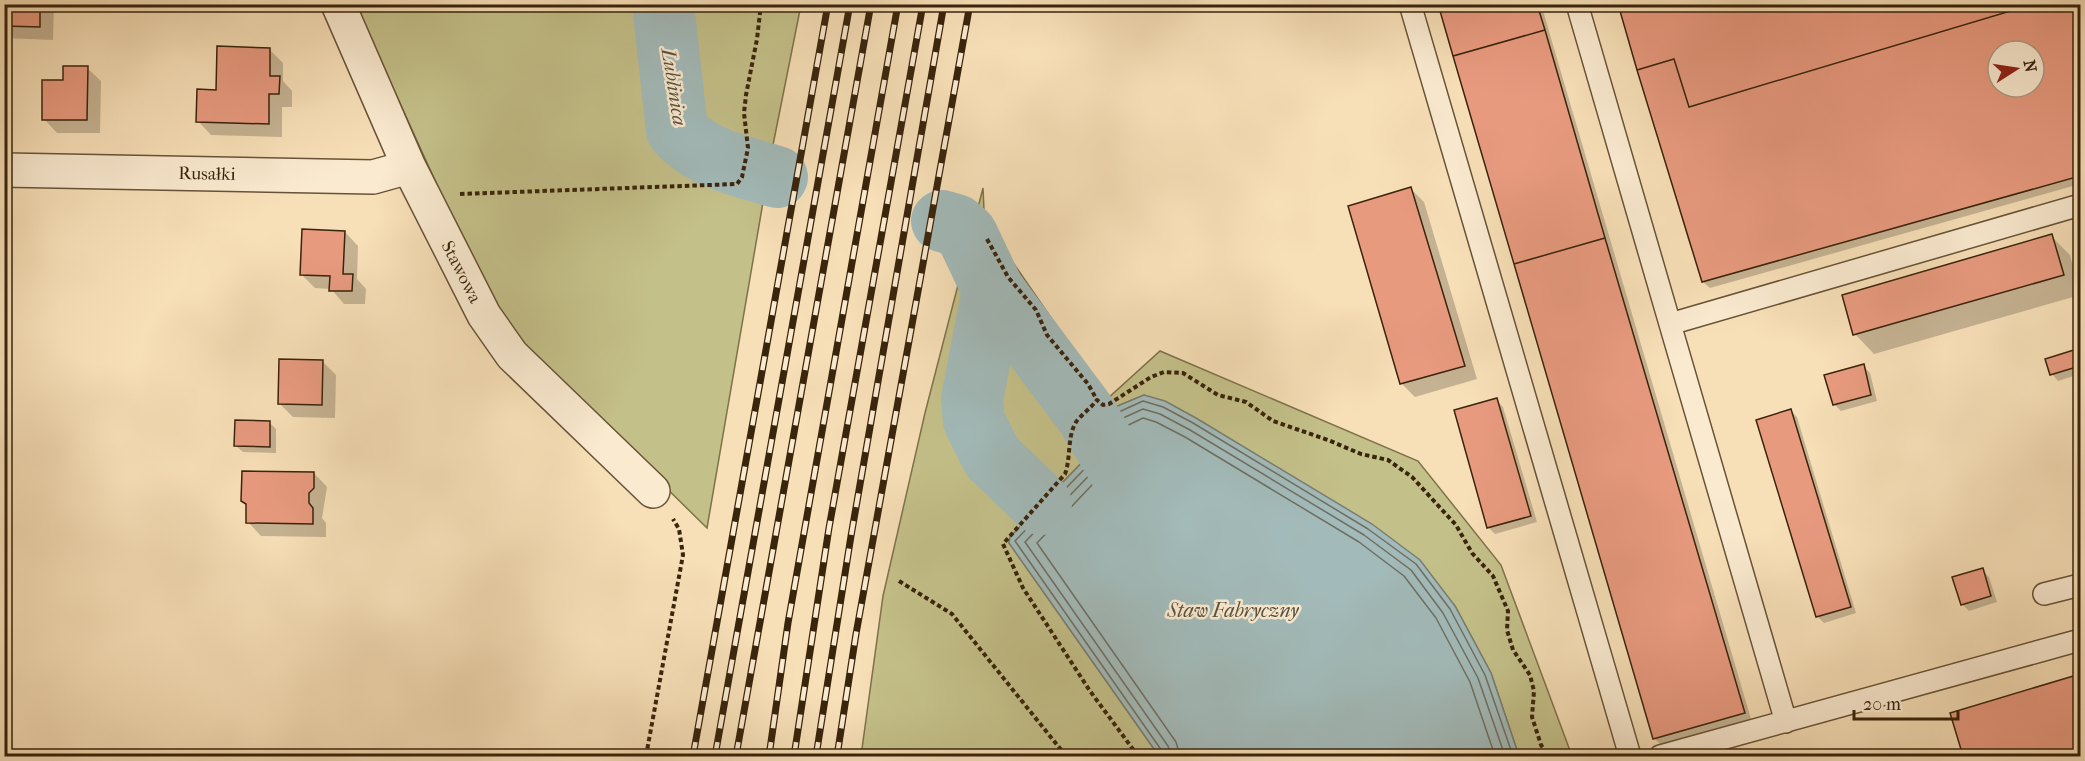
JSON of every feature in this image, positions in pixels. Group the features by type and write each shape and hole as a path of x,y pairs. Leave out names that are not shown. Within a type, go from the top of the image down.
{"street":[{"name":"Stawowa","path":"338,4 416,182 470,292 498,338 527,370 653,491"},
{"name":"Rusałki","path":"4,170 373,177 416,182"}],"lane":[{"path":"1410,4 1630,756"},
{"path":"1577,4 1786,722"},
{"path":"1670,324 2080,205"},
{"path":"2044,594 2080,585"},
{"path":"1660,756 2080,640"}],"path":[{"path":"416,182 737,184 742,177 748,148 744,113 758,39 761,4"},
{"path":"987,239 1008,278 1036,310 1047,335 1088,384 1095,402 1103,405 1109,404 1164,372 1183,373 1218,395 1246,402 1273,421 1320,436 1361,454 1388,460 1412,477 1456,525 1472,553 1493,576 1508,611 1507,630 1513,650 1530,675 1534,691 1532,717 1541,745 1549,756"},
{"path":"1095,402 1076,423 1067,468 1003,544 1005,553 1023,588 1090,691 1138,756"},
{"path":"646,756 683,555 679,529 653,491"},
{"path":"899,581 952,614 1066,756"}],"shaded area":[{"path":"355,5 801,5 772,150 707,528 518,342 481,281"},
{"path":"983,188 984,210 992,232 1107,399 1160,351 1418,461 1501,565 1572,756 1519,756 1491,673 1455,606 1144,395 1108,410 1101,411 1095,406 1079,424 1092,452 1010,537 1009,543 1159,756 861,756 883,596 925,413"}],"water":[{"name":"Staw Fabryczny","path":"1144,395 1165,401 1196,418 1372,524 1420,560 1455,606 1491,673 1519,756 1159,756 1009,543 1010,537 1092,452 1078,424 1095,406 1101,411 1108,410"}],"building":[{"path":"4,4 40,4 40,27 4,26"},
{"path":"1438,4 1537,4 1545,30 1453,56"},
{"path":"1618,4 2034,4 1689,107 1674,59 1637,70"},
{"path":"2034,4 2080,4 2080,176 1702,282 1637,70 1674,59 1689,107"},
{"path":"1545,30 1605,238 1514,264 1453,56"},
{"path":"217,46 270,48 270,76 280,76 279,94 269,94 269,124 196,122 197,89 216,90"},
{"path":"63,66 88,66 87,120 42,120 42,80 63,80"},
{"path":"1411,187 1465,366 1400,384 1348,206"},
{"path":"302,229 345,231 343,274 353,274 352,291 329,291 330,276 300,275"},
{"path":"2052,234 2064,275 1853,335 1842,295"},
{"path":"1605,238 1745,713 1653,739 1514,264"},
{"path":"2077,349 2080,366 2050,375 2045,359"},
{"path":"279,359 323,360 322,405 278,404"},
{"path":"1864,364 1871,395 1833,405 1824,375"},
{"path":"1497,398 1531,516 1487,528 1454,410"},
{"path":"1791,409 1851,607 1816,617 1756,420"},
{"path":"235,420 270,421 270,447 234,446"},
{"path":"242,471 314,472 314,488 309,493 309,503 313,508 313,524 246,523 246,504 241,501"},
{"path":"1983,568 1991,596 1961,605 1952,577"},
{"path":"2080,674 2080,756 1963,756 1950,713"}],"waterway":[{"name":"Lublinica","path":"663,4 677,130 687,140 710,155 777,177"},
{"path":"942,221 956,225 967,235 993,290 1087,416 1131,489"},
{"path":"993,290 972,399 974,421 992,457 1041,504"}],"railway":[{"path":"693,756 828,4"},
{"path":"715,756 850,4"},
{"path":"736,756 871,4"},
{"path":"769,756 788,623 898,4"},
{"path":"794,756 829,528 923,4"},
{"path":"816,756 851,536 944,4"},
{"path":"837,756 856,634 970,4"}]}
